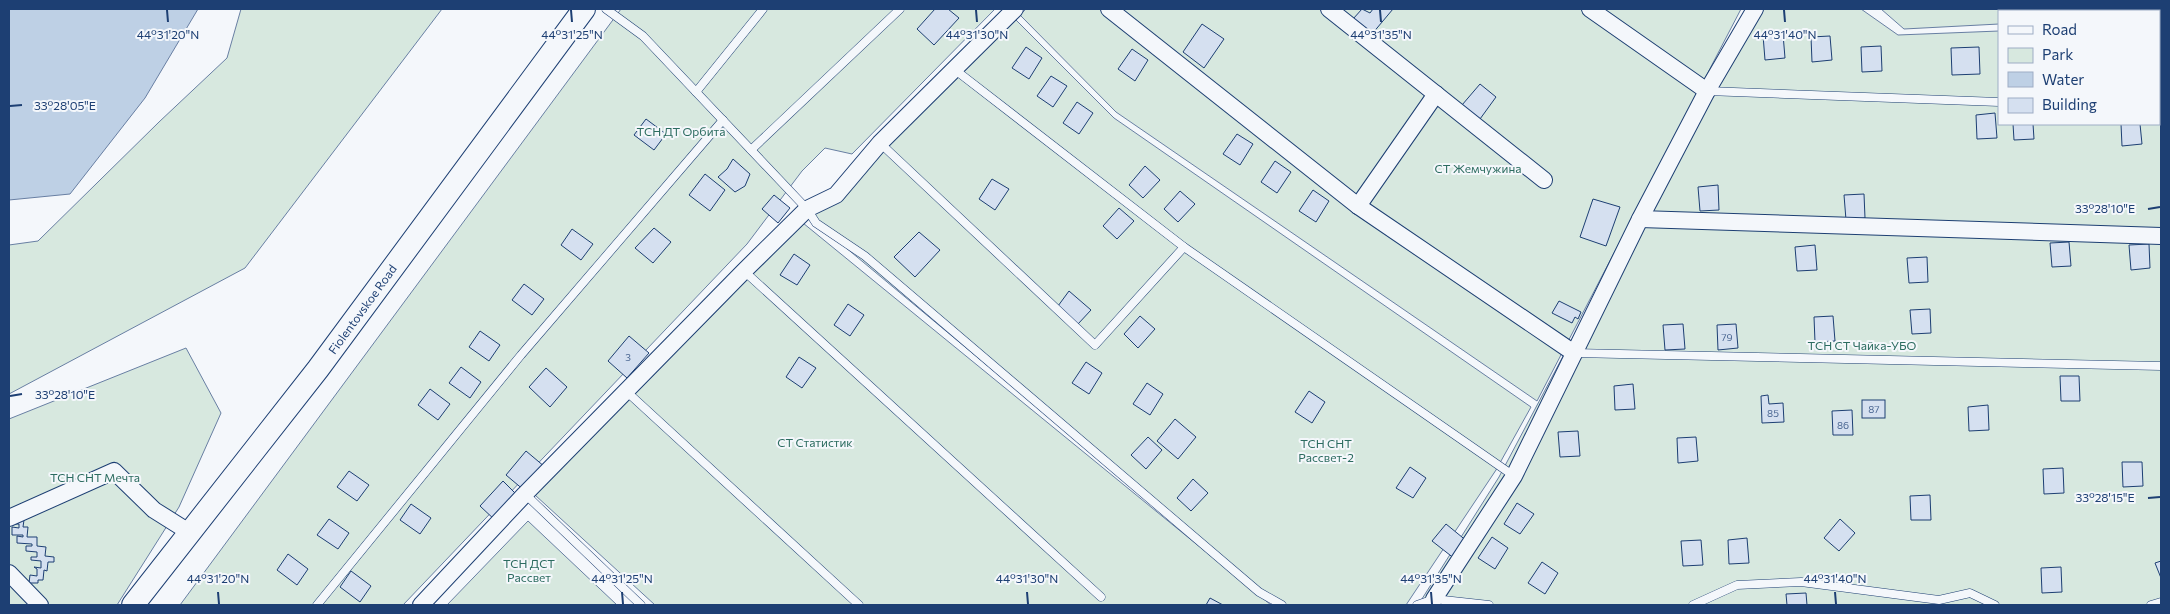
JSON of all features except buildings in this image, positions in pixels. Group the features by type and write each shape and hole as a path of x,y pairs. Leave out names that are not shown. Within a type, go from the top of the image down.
{"main road":[{"name":"Fiolentovskoe Road","path":"134,605 189,532 318,369 584,9"}],"street":[{"path":"421,605 525,494 744,271 807,209 836,194 880,143 1015,9"},
{"path":"1109,9 1358,206 1574,352"},
{"path":"1329,9 1544,180"},
{"path":"1590,9 1707,91"},
{"path":"1434,599 1514,476 1640,219 1707,91 1755,9"},
{"path":"1358,206 1436,94"},
{"path":"1640,219 2161,236"},
{"path":"9,518 114,471 154,510 189,532"},
{"path":"9,573 40,605"}],"lane":[{"path":"606,9 643,36 807,209 816,223 865,256 1259,592 1282,605"},
{"path":"696,92 763,9"},
{"path":"751,150 900,9"},
{"path":"954,69 1184,246 1514,476"},
{"path":"1707,91 1998,102"},
{"path":"318,605 521,355 723,120"},
{"path":"880,143 1095,345 1184,246"},
{"path":"744,271 1101,597"},
{"path":"1574,352 2161,366"},
{"path":"626,391 859,605"},
{"path":"525,494 641,605"},
{"path":"1693,605 1737,585 1801,582 1939,600 1970,593 1995,605"},
{"path":"1417,605 1434,599 1489,605"},
{"path":"2151,605 2161,602"}],"green space":[{"path":"241,9 442,9 245,268 9,394 9,245 38,241 227,58"},
{"name":"ТСН ДТ Орбита","path":"621,9 995,9 852,154 825,148 802,171 747,244 403,605 180,605"},
{"name":"СТ Жемчужина","path":"1026,9 1741,9 1537,401 1116,112 1020,15"},
{"name":"ТСН СТ Чайка-УБО","path":"1747,9 1861,9 1898,35 1998,31 1998,125 2160,125 2161,23 2161,605 1437,605 1420,602 1499,477"},
{"path":"1881,9 2161,9 2160,14 2160,10 1998,10 1998,24 1904,29"},
{"name":"ТСН СНТ Рассвет-2","path":"1013,17 1114,118 1531,407 1496,470 1406,605 1275,605 815,222 809,211"},
{"name":"СТ Статистик","path":"803,223 1271,605 655,605 535,495"},
{"name":"ТСН СНТ Мечта","path":"186,348 221,413 179,507 117,605 9,605 9,419"},
{"name":"ТСН ДСТ Рассвет","path":"528,521 617,605 447,605"}],"water":[{"path":"9,9 198,9 145,98 70,194 9,200"}]}
